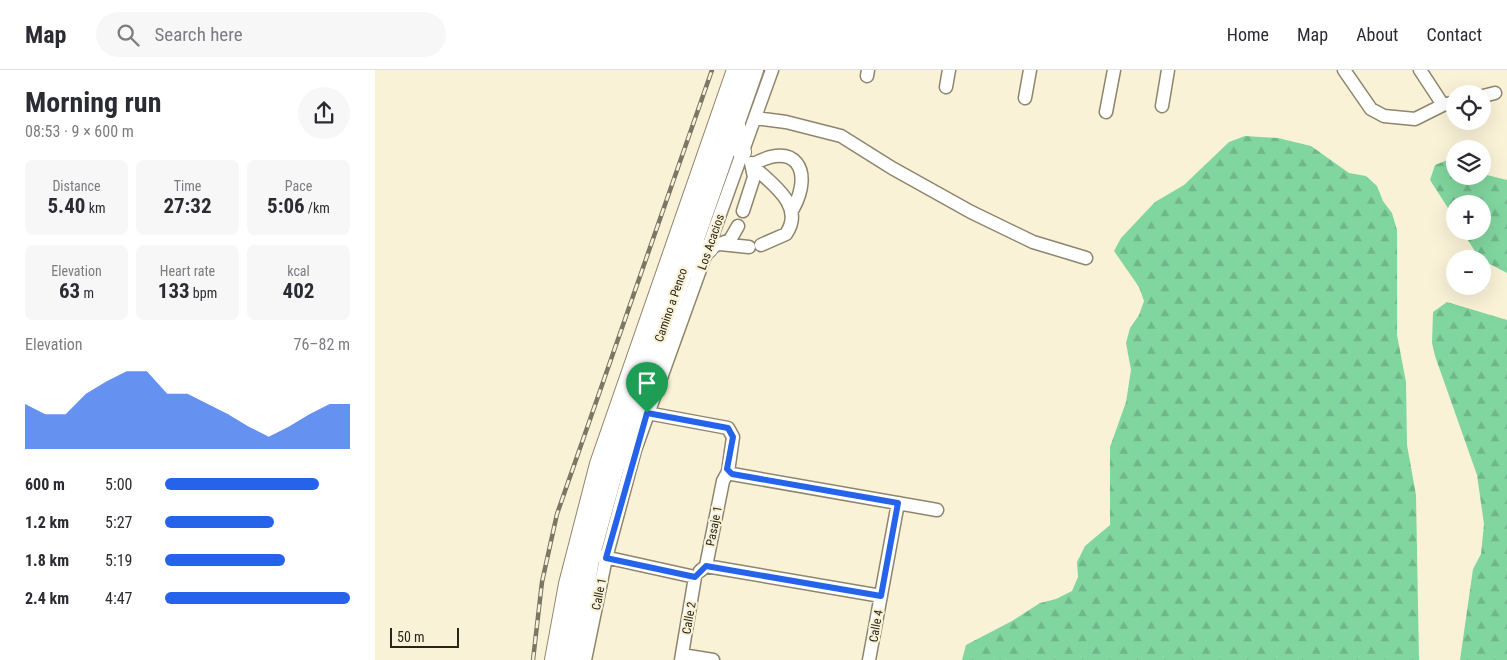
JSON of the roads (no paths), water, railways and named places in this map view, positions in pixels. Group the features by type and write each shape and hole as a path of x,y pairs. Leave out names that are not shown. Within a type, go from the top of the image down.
{"highway":[{"name":"Camino a Penco","path":"572,660 591,554 606,442 735,70"},
{"name":"Camino a Penco","path":"555,660 591,554 614,470 754,70"},
{"path":"736,119 737,139 747,158"},
{"path":"682,275 714,246"}],"street":[{"name":"Los Acacios","path":"647,413 747,158 755,118 772,70"},
{"path":"946,87 949,70"},
{"path":"1025,98 1030,70"},
{"path":"1106,112 1114,70"},
{"path":"1162,106 1168,70"},
{"path":"1344,70 1369,106 1379,114 1415,119 1446,104"},
{"path":"1420,70 1446,100"},
{"path":"755,118 786,122 841,136 892,168 971,212 1033,242 1086,258"},
{"path":"714,246 755,246 786,234 791,224 793,209 803,180 801,169 796,162 786,156 747,158"},
{"path":"747,158 780,192 793,209"},
{"path":"743,211 754,177 747,158"},
{"path":"714,246 733,237 738,226"},
{"name":"Calle 1","path":"585,660 591,554 647,413"},
{"name":"Pasaje 1","path":"647,413 728,428 733,437 728,472 723,481 706,566"},
{"path":"728,472 937,510"},
{"name":"Calle 4","path":"869,660 898,503"},
{"path":"591,554 695,577 706,566 881,596"},
{"name":"Calle 2","path":"681,657 695,577"},
{"path":"681,657 713,660"}],"railway":[{"path":"533,660 542,582 557,514 712,70"}]}
